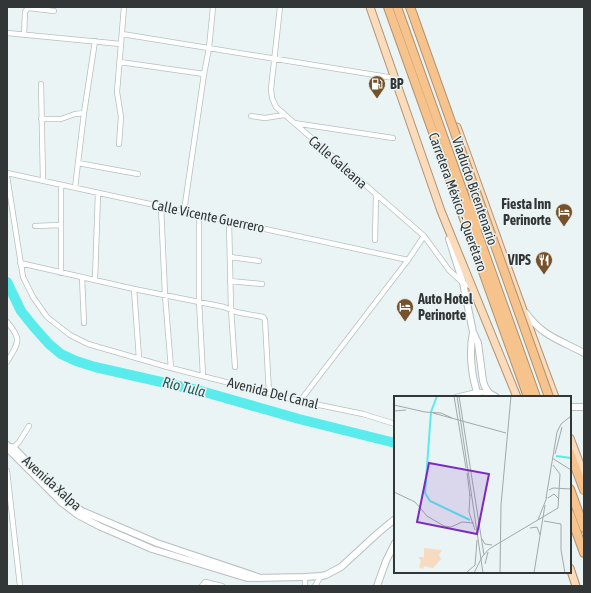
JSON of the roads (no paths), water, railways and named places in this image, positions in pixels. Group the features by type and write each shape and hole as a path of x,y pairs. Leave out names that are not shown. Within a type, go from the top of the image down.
{"highway":[{"name":"Carretera México - Querétaro","path":"388,7 532,396"},
{"name":"Carretera México - Querétaro","path":"397,7 488,259 532,396"},
{"name":"Viaducto Bicentenario","path":"412,9 549,396"},
{"path":"460,134 488,259"},
{"path":"571,456 584,490"},
{"path":"571,493 584,528"},
{"path":"571,517 584,553"}],"main road":[{"path":"370,7 441,211 463,283 473,332 478,343 483,381 489,393 494,396"},
{"path":"412,9 460,134 520,305 555,396"},
{"path":"441,211 517,396"},
{"path":"520,305 532,322 541,331 584,354"},
{"path":"473,332 470,344 471,362 478,395"},
{"path":"571,407 584,407"},
{"path":"571,441 584,475"},
{"name":"Avenida Xalpa","path":"9,448 73,505 95,518 154,546 247,578 321,576 340,567 394,520"},
{"path":"377,586 394,544"},
{"path":"571,571 576,586"}],"street":[{"path":"119,144 120,117 117,92 124,7"},
{"path":"184,212 209,48 213,7"},
{"name":"Calle Galeana","path":"280,7 271,89 272,98 276,108 424,236 449,270 463,283 472,287"},
{"path":"24,35 25,12 27,9 29,8 54,12"},
{"path":"7,33 121,44"},
{"path":"122,34 394,78"},
{"path":"75,188 84,113 95,42"},
{"path":"120,62 204,74"},
{"path":"41,84 43,181"},
{"path":"42,119 60,119 75,114 84,113"},
{"path":"251,116 265,118 284,115"},
{"path":"292,123 393,138"},
{"path":"78,163 138,174"},
{"name":"Calle Vicente Guerrero","path":"7,174 61,184 408,260"},
{"name":"Avenida Del Canal","path":"7,174 23,277 33,297 47,317 70,336 88,344 171,368 300,401 363,414 394,424"},
{"path":"61,184 61,273"},
{"path":"95,280 98,193"},
{"path":"375,240 376,195"},
{"path":"161,206 165,295 171,368"},
{"path":"198,215 200,301 204,376"},
{"path":"229,222 231,309 235,367"},
{"path":"35,226 61,225"},
{"path":"300,401 408,260 424,236"},
{"path":"230,257 259,261"},
{"path":"20,263 165,295 200,301 231,309 236,312 265,318 269,393"},
{"path":"82,277 84,323"},
{"path":"230,281 262,284"},
{"path":"134,288 139,358"},
{"path":"7,322 17,334 18,340 7,362"},
{"path":"467,396 489,393"},
{"path":"9,448 19,442 29,426"},
{"path":"7,471 20,586"},
{"path":"315,586 321,576"},
{"path":"305,586 306,577"},
{"path":"203,584 222,586"}],"waterway":[{"name":"Río Tula","path":"7,282 21,311 33,326 49,344 61,354 76,361 95,367 201,391 299,419 394,443"}],"place":[{"name":"BP","path":"377,99"},
{"name":"Fiesta Inn Perinorte","path":"564,227"},
{"name":"VIPS","path":"544,275"},
{"name":"Auto Hotel Perinorte","path":"405,322"}]}
